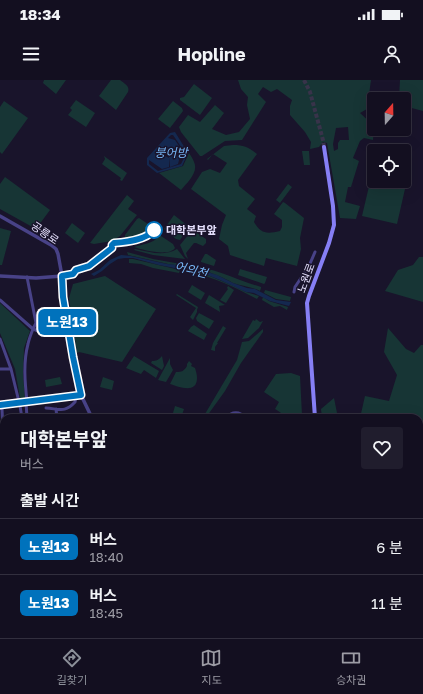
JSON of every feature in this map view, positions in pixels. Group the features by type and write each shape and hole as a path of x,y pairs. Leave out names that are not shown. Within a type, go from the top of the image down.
{"main road":[{"name":"노원로","path":"314,414 307,303 334,225 333,206 324,147"}],"street":[{"name":"공릉로","path":"0,216 40,238 54,248 58,254 62,276 63,297 73,357 81,395 90,414"},
{"path":"294,292 295,287 309,266 315,252"},
{"path":"0,276 36,278 62,276"},
{"path":"26,414 26,355 28,344 36,323 27,277"},
{"path":"0,300 33,329 41,332 68,326"},
{"path":"0,338 11,368 21,414"},
{"path":"0,369 11,368"},
{"path":"0,405 81,395"},
{"path":"46,408 70,408 75,402 76,396"},
{"path":"56,409 57,414"},
{"path":"230,414 236,412 242,414"}],"green space":[{"path":"44,80 66,80 56,94 43,83"},
{"path":"111,80 120,80 127,85 128,88 128,92 116,110 99,96"},
{"path":"238,80 371,80 369,92 367,92 367,109 360,113 367,120 367,136 373,136 373,140 364,138 360,141 353,158 359,161 351,187 348,187 345,202 360,206 356,219 340,218 327,143 323,142 319,147 310,149 311,142 305,132 290,115 292,100 277,89 271,92 263,87 258,94 266,102 242,140 225,141 200,156 181,132 179,127 188,115 200,122 215,105 224,113 212,129 226,135 239,132 250,119 247,105 248,97 241,89","holes":["348,127 349,140 340,140 338,143 338,149 334,151 333,144 336,128"]},
{"path":"400,80 423,80 423,111 411,108 411,92 399,92"},
{"path":"194,84 212,98 200,115 180,100 180,98 184,97"},
{"path":"76,100 95,113 86,127 68,115 72,110 70,108"},
{"path":"4,101 28,118 2,154 0,152 0,107"},
{"path":"173,101 182,108 183,111 170,128 158,119"},
{"path":"240,145 257,154 238,180 239,186 255,199 247,209 256,216 254,222 259,229 268,233 280,231 282,227 282,220 274,214 283,202 304,218 300,238 301,249 297,266 266,258 264,266 230,255 228,246 219,239 226,215 191,189 202,172 210,169 220,173 227,163 213,154 224,146"},
{"path":"302,151 309,151 310,165 304,165"},
{"path":"189,153 193,159 195,170 192,177 181,190 159,173 183,166"},
{"path":"104,156 127,173 122,181 120,180 121,178 102,164 105,159"},
{"path":"5,177 50,210 36,229 0,209 0,184"},
{"path":"288,184 292,187 280,203 276,200"},
{"path":"369,188 405,188 397,224 362,216"},
{"path":"127,195 134,201 128,209 137,215 120,236 112,241 94,244 90,243"},
{"path":"174,215 188,226 188,229 180,240 176,239 164,229"},
{"path":"139,218 151,226 151,229 148,232 128,239 125,238 125,235"},
{"path":"72,223 85,233 78,243 65,233"},
{"path":"0,228 11,231 2,265 0,265"},
{"path":"191,233 197,233 206,239 206,243 203,246 194,243 186,253 188,259 180,245"},
{"path":"159,236 173,244 175,248 172,251 162,252 149,251 134,247 151,242"},
{"path":"177,249 185,259 153,255 134,250 167,253"},
{"path":"127,252 181,264 181,266 128,255"},
{"path":"205,254 216,260 214,266 201,262"},
{"path":"419,257 423,257 423,302 385,291 398,270 413,265"},
{"path":"129,259 180,270 179,273 141,264 129,263"},
{"path":"189,265 216,271 261,287 260,291 233,283 209,272 189,267"},
{"path":"240,269 267,277 265,283 264,284 238,275"},
{"path":"188,271 205,274 246,292 259,296 257,299 224,283"},
{"path":"105,276 156,309 122,362 79,352 77,353 69,298 73,284"},
{"path":"192,285 205,293 201,300 188,292"},
{"path":"228,286 234,290 226,303 220,300 228,289"},
{"path":"265,290 291,297 290,301 276,299 264,293"},
{"path":"177,294 198,307 193,320 190,317 196,308 176,295"},
{"path":"209,295 225,305 219,306 220,312 205,303"},
{"path":"263,297 269,301 288,307 287,310 280,306 274,307 262,300"},
{"path":"0,303 30,331 24,348 23,375 25,398 20,398 15,369 0,333"},
{"path":"199,313 214,321 209,329 197,321 196,318"},
{"path":"256,319 260,322 263,321 259,328 248,338 242,339 253,320 255,321"},
{"path":"194,325 207,334 204,340 188,331"},
{"path":"223,326 226,328 215,347 215,351 211,350 213,343"},
{"path":"388,328 406,349 414,353 421,345 423,345 423,414 361,414 365,396 389,401 397,375 384,352"},
{"path":"263,329 263,332 241,363 225,391 208,414 205,414 237,360 242,342 249,341"},
{"path":"134,356 159,371 156,378 144,370 141,374 126,368"},
{"path":"162,356 164,366 162,370 151,363"},
{"path":"170,358 170,364 173,370 166,382 158,380"},
{"path":"189,361 192,364 191,366 195,368 197,378 194,386 187,388 170,384 176,372 184,370"},
{"path":"291,373 300,376 302,414 283,414 275,409 279,402 264,392 276,374"},
{"path":"60,377 62,384 46,387 45,380"},
{"path":"103,377 114,381 112,390 100,387"},
{"path":"334,398 337,414 322,414 321,409"},
{"path":"175,406 184,409 182,414 173,413"}],"water":[{"name":"붕어방","path":"175,132 188,153 182,166 157,173 147,165 147,158 170,133"},
{"name":"어의천","path":"121,255 201,270 247,288 255,289 276,300 291,302 289,306 270,301 254,293 246,292 205,274 133,258 118,259 94,276 91,274 99,270 110,260"}],"pier":[{"path":"173,135 186,154 181,164 158,171 149,164 149,160 162,169 169,167 169,158 165,156 165,153 158,147 159,146 166,153 177,153 179,146 175,140 168,138","holes":["177,154 179,160 178,164 170,167 169,157 171,155"]}],"tunnel":[{"path":"304,80 310,92 324,147"}],"bus line":[{"name":"노원13","path":"0,405 81,395 63,297 62,276 73,274 76,270 89,266 112,248 114,243 127,242 142,238 149,235 154,230"}],"place":[{"name":"대학본부앞","path":"154,230"}]}
